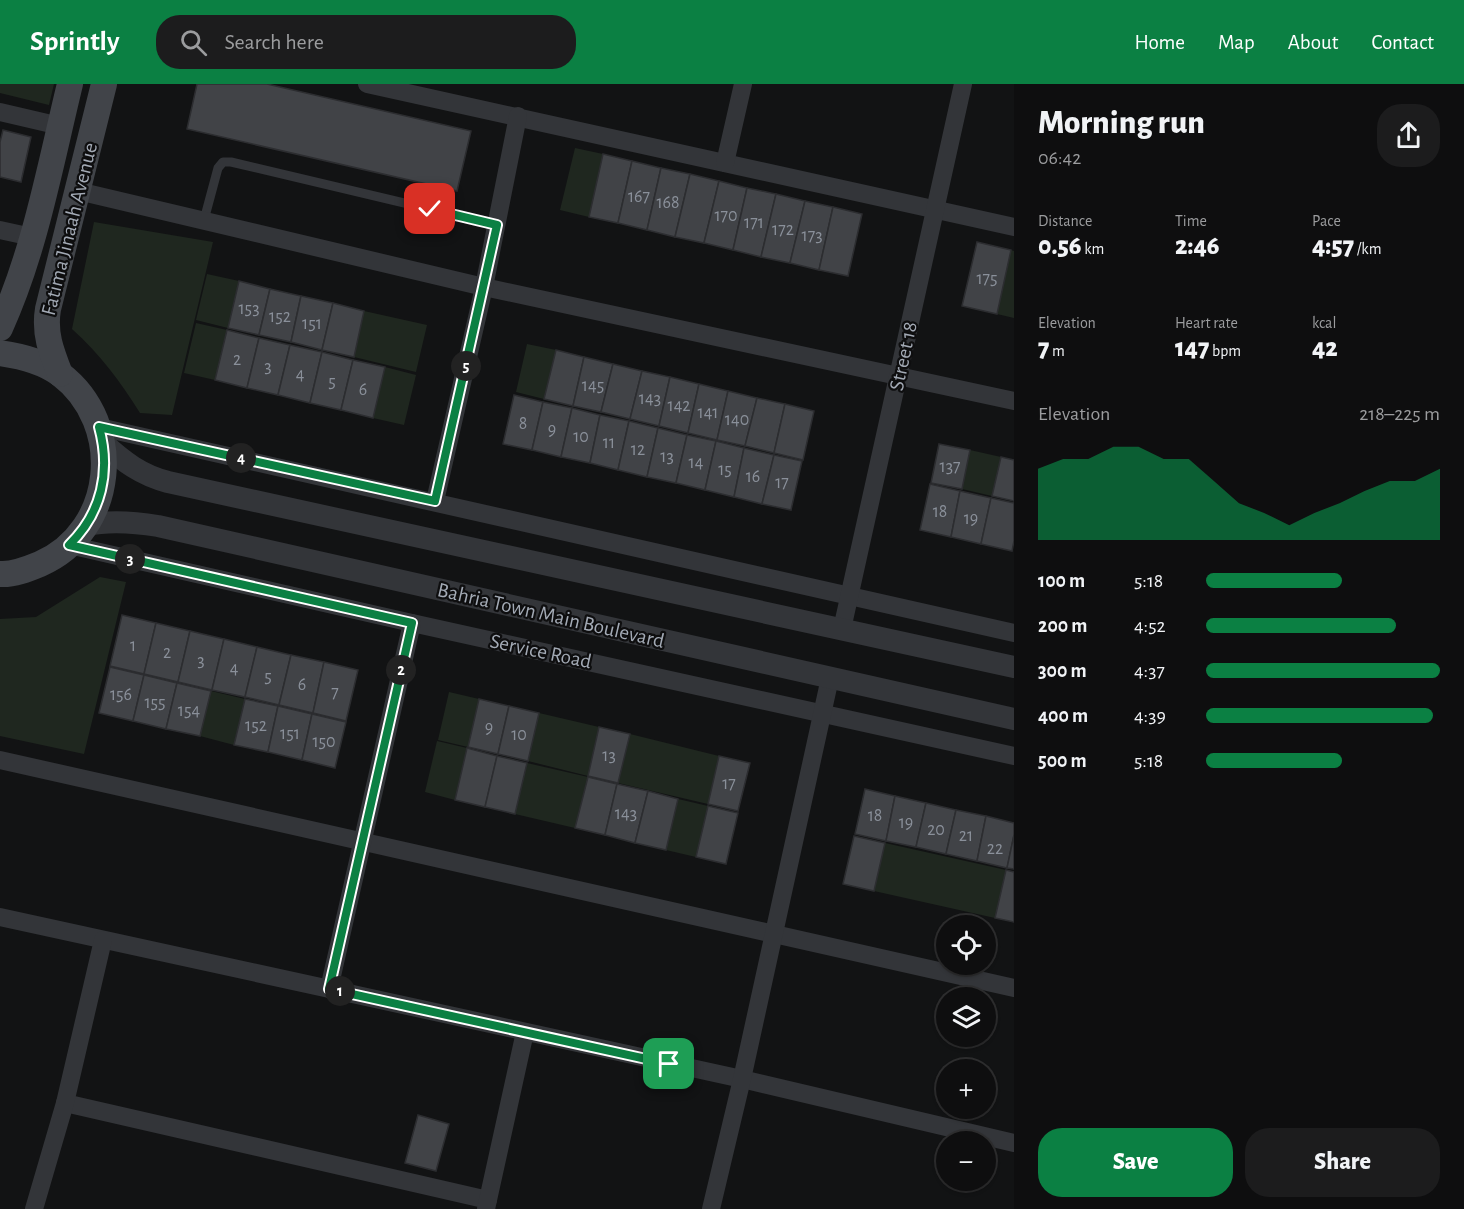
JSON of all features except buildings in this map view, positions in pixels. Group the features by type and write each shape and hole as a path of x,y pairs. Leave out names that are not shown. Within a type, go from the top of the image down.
{"main road":[{"name":"Fatima Jinaah Avenue","path":"0,328 11,303 32,237 70,84"},
{"name":"Fatima Jinaah Avenue","path":"60,374 48,342 46,324 104,84"},
{"path":"0,353 18,355 40,362 60,374 76,389 90,406 101,435 105,465 103,486 97,507 86,525 69,545 50,560 2,576"}],"street":[{"path":"367,84 1014,227"},
{"path":"725,163 743,84"},
{"name":"Street 18","path":"842,628 963,84"},
{"path":"0,112 60,126"},
{"path":"435,501 484,287 518,116"},
{"path":"78,191 484,287 1014,401"},
{"path":"0,230 32,237"},
{"path":"101,435 435,501 1014,633"},
{"path":"101,435 126,464 147,476 168,482 1014,667"},
{"name":"Bahria Town Main Boulevard","path":"86,525 111,521 158,526 1014,719"},
{"name":"Service Road","path":"69,545 1014,756"},
{"path":"329,989 412,623"},
{"path":"711,1209 742,1079 830,678"},
{"path":"0,760 1014,988"},
{"path":"0,917 742,1079 1014,1143"},
{"path":"34,1209 65,1103 103,940"},
{"path":"65,1103 487,1204 525,1032"}],"lane":[{"path":"204,220 218,168 223,162 231,162 497,225"}],"shaded area":[{"path":"0,84 54,84 49,105 0,93"},
{"path":"575,148 603,154 589,217 560,210"},
{"path":"94,222 213,242 172,415 140,413 109,368 72,329"},
{"path":"1011,250 1014,251 1014,318 997,314"},
{"path":"207,274 239,281 228,328 196,320"},
{"path":"364,311 427,325 416,372 354,357"},
{"path":"196,323 227,330 215,380 184,373"},
{"path":"527,344 556,350 544,399 516,392"},
{"path":"385,367 416,375 404,425 373,418"},
{"path":"970,450 1001,457 992,496 962,489"},
{"path":"100,577 126,582 84,754 0,736 0,619 36,617"},
{"path":"211,691 245,699 234,745 200,736"},
{"path":"449,692 479,699 468,747 438,740"},
{"path":"539,713 599,727 588,776 528,761"},
{"path":"630,734 719,756 708,804 618,783"},
{"path":"437,741 467,748 455,800 425,792"},
{"path":"527,763 588,777 575,828 515,814"},
{"path":"678,799 708,806 696,857 666,850"},
{"path":"885,843 1006,870 996,915 982,915 874,891"}],"route":[{"path":"430,209 497,225 435,501 99,427 104,443 103,486 97,507 78,536 69,545 412,623 329,989 669,1064"}]}
